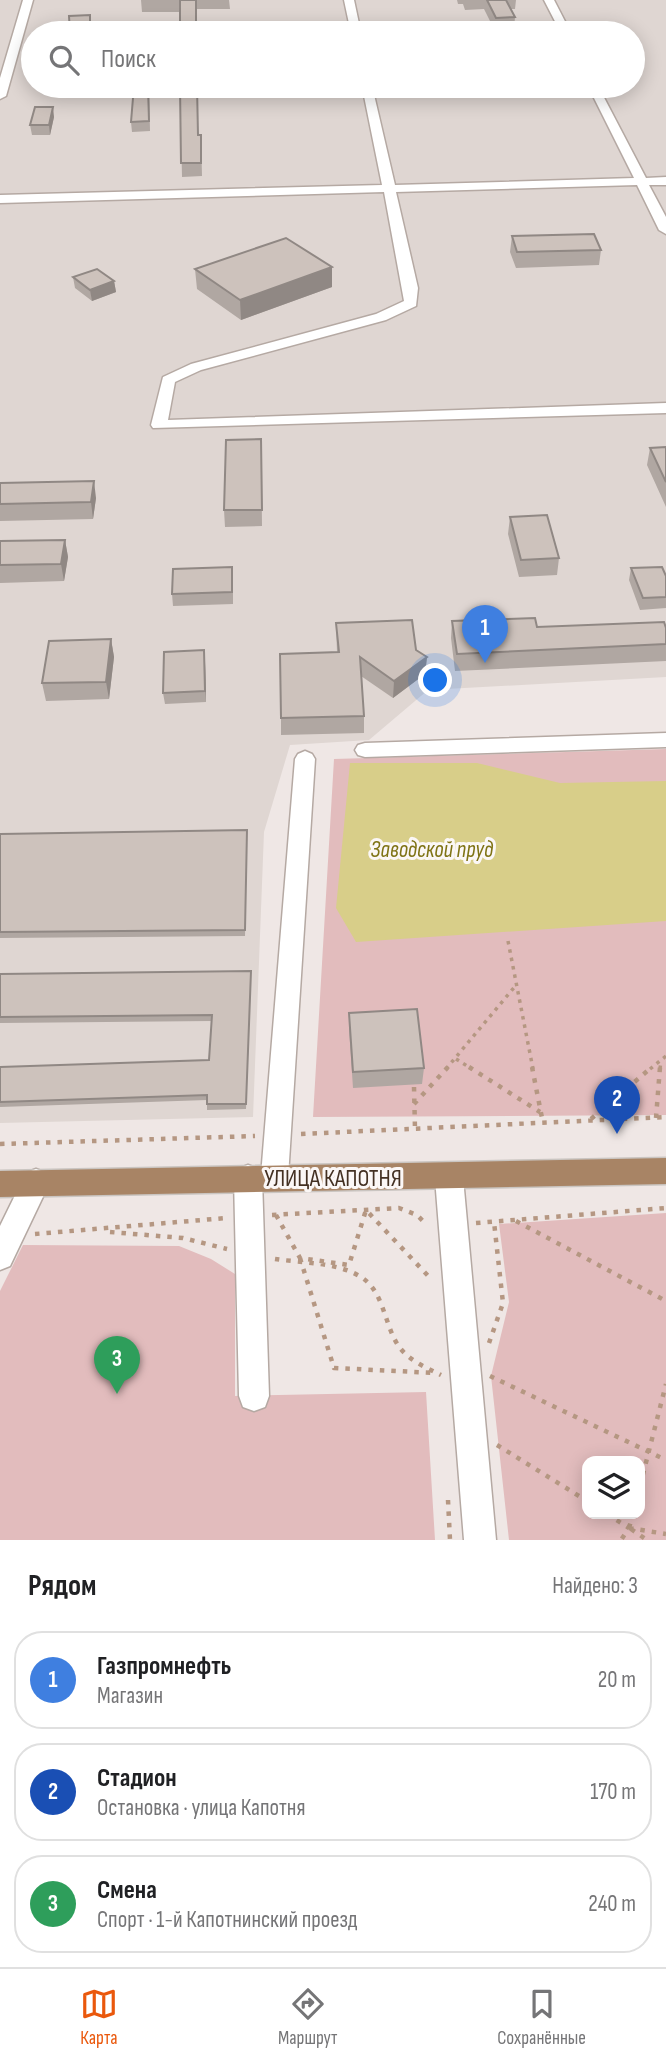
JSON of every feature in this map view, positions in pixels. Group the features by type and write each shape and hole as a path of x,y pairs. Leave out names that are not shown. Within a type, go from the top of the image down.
{"main road":[{"name":"УЛИЦА КАПОТНЯ","path":"0,1184 261,1178 449,1178 666,1171"}],"street":[{"path":"21,21 27,0"},
{"path":"349,0 353,21"},
{"path":"549,0 560,21"},
{"path":"0,96 21,21"},
{"path":"370,98 411,288 411,303 381,317 196,367 168,380 159,425 666,408"},
{"path":"599,98 666,230"},
{"path":"0,200 666,181"},
{"path":"365,750 666,740"},
{"path":"254,1396 250,1255 262,1215 261,1178 277,1135 305,759"},
{"path":"449,1178 453,1225 453,1375 480,1540"},
{"path":"5,1246 36,1182"}],"path":[{"path":"508,941 543,1123"},
{"path":"414,1104 456,1059 517,984"},
{"path":"589,1121 666,1056"},
{"path":"456,1059 541,1113"},
{"path":"656,1118 661,1061"},
{"path":"414,1087 415,1129"},
{"path":"0,1144 277,1135 666,1117"},
{"path":"5,1246 97,1231 262,1215 399,1208 417,1215 429,1226 666,1208"},
{"path":"300,1258 349,1265 366,1210"},
{"path":"366,1210 433,1281"},
{"path":"262,1215 304,1265 334,1368 491,1376 666,1460"},
{"path":"514,1220 666,1301"},
{"path":"97,1231 183,1238 250,1255 348,1272 364,1279 373,1289 399,1347 414,1362 453,1375"},
{"path":"645,1467 666,1384"},
{"path":"493,1443 582,1498"},
{"path":"615,1519 647,1540"},
{"path":"621,1540 632,1519"},
{"path":"629,1528 666,1534"}],"shaded area":[{"path":"0,0 666,0 666,677 428,690 369,740 290,745 264,832 253,1117 0,1123"},
{"path":"666,749 666,1115 313,1117 334,759"},
{"path":"666,1213 666,1540 509,1540 491,1376 509,1302 499,1224"},
{"path":"23,1245 179,1246 211,1259 235,1274 235,1396 426,1392 435,1540 0,1540 0,1291"}],"water":[{"name":"Заводской пруд","path":"350,763 477,763 560,783 666,781 666,921 356,942 336,908"}],"building":[{"path":"180,0 196,0 196,21 180,21"},
{"path":"487,0 506,0 515,17 496,18"},
{"path":"90,15 90,21 69,21 69,16"},
{"path":"133,98 148,98 149,121 131,122"},
{"path":"180,98 197,98 201,163 181,163"},
{"path":"35,107 53,107 49,125 30,125"},
{"path":"594,234 601,250 517,252 512,236"},
{"path":"286,238 332,267 240,300 195,269"},
{"path":"97,269 114,281 90,290 73,277"},
{"path":"261,439 262,510 224,510 226,440"},
{"path":"666,447 666,482 650,448"},
{"path":"94,481 91,502 0,504 0,483"},
{"path":"547,515 559,558 521,560 510,517"},
{"path":"65,540 61,564 0,565 0,541"},
{"path":"232,567 232,592 172,594 173,569"},
{"path":"662,567 666,576 666,597 643,598 631,568"},
{"path":"535,618 537,627 664,622 666,644 457,654 452,621"},
{"path":"412,620 416,650 427,657 394,681 360,657 364,716 281,718 280,654 339,652 336,623"},
{"path":"111,639 106,682 42,683 49,641"},
{"path":"204,650 205,691 163,693 164,652"},
{"path":"247,830 245,930 0,932 0,834"},
{"path":"251,971 246,1104 207,1104 207,1095 0,1102 0,1067 209,1060 212,1015 0,1017 0,974"},
{"path":"417,1009 424,1068 353,1072 349,1013"}],"place":[{"name":"Газпромнефть","path":"485,663"},
{"name":"Стадион","path":"617,1134"},
{"name":"Смена","path":"117,1394"}]}
